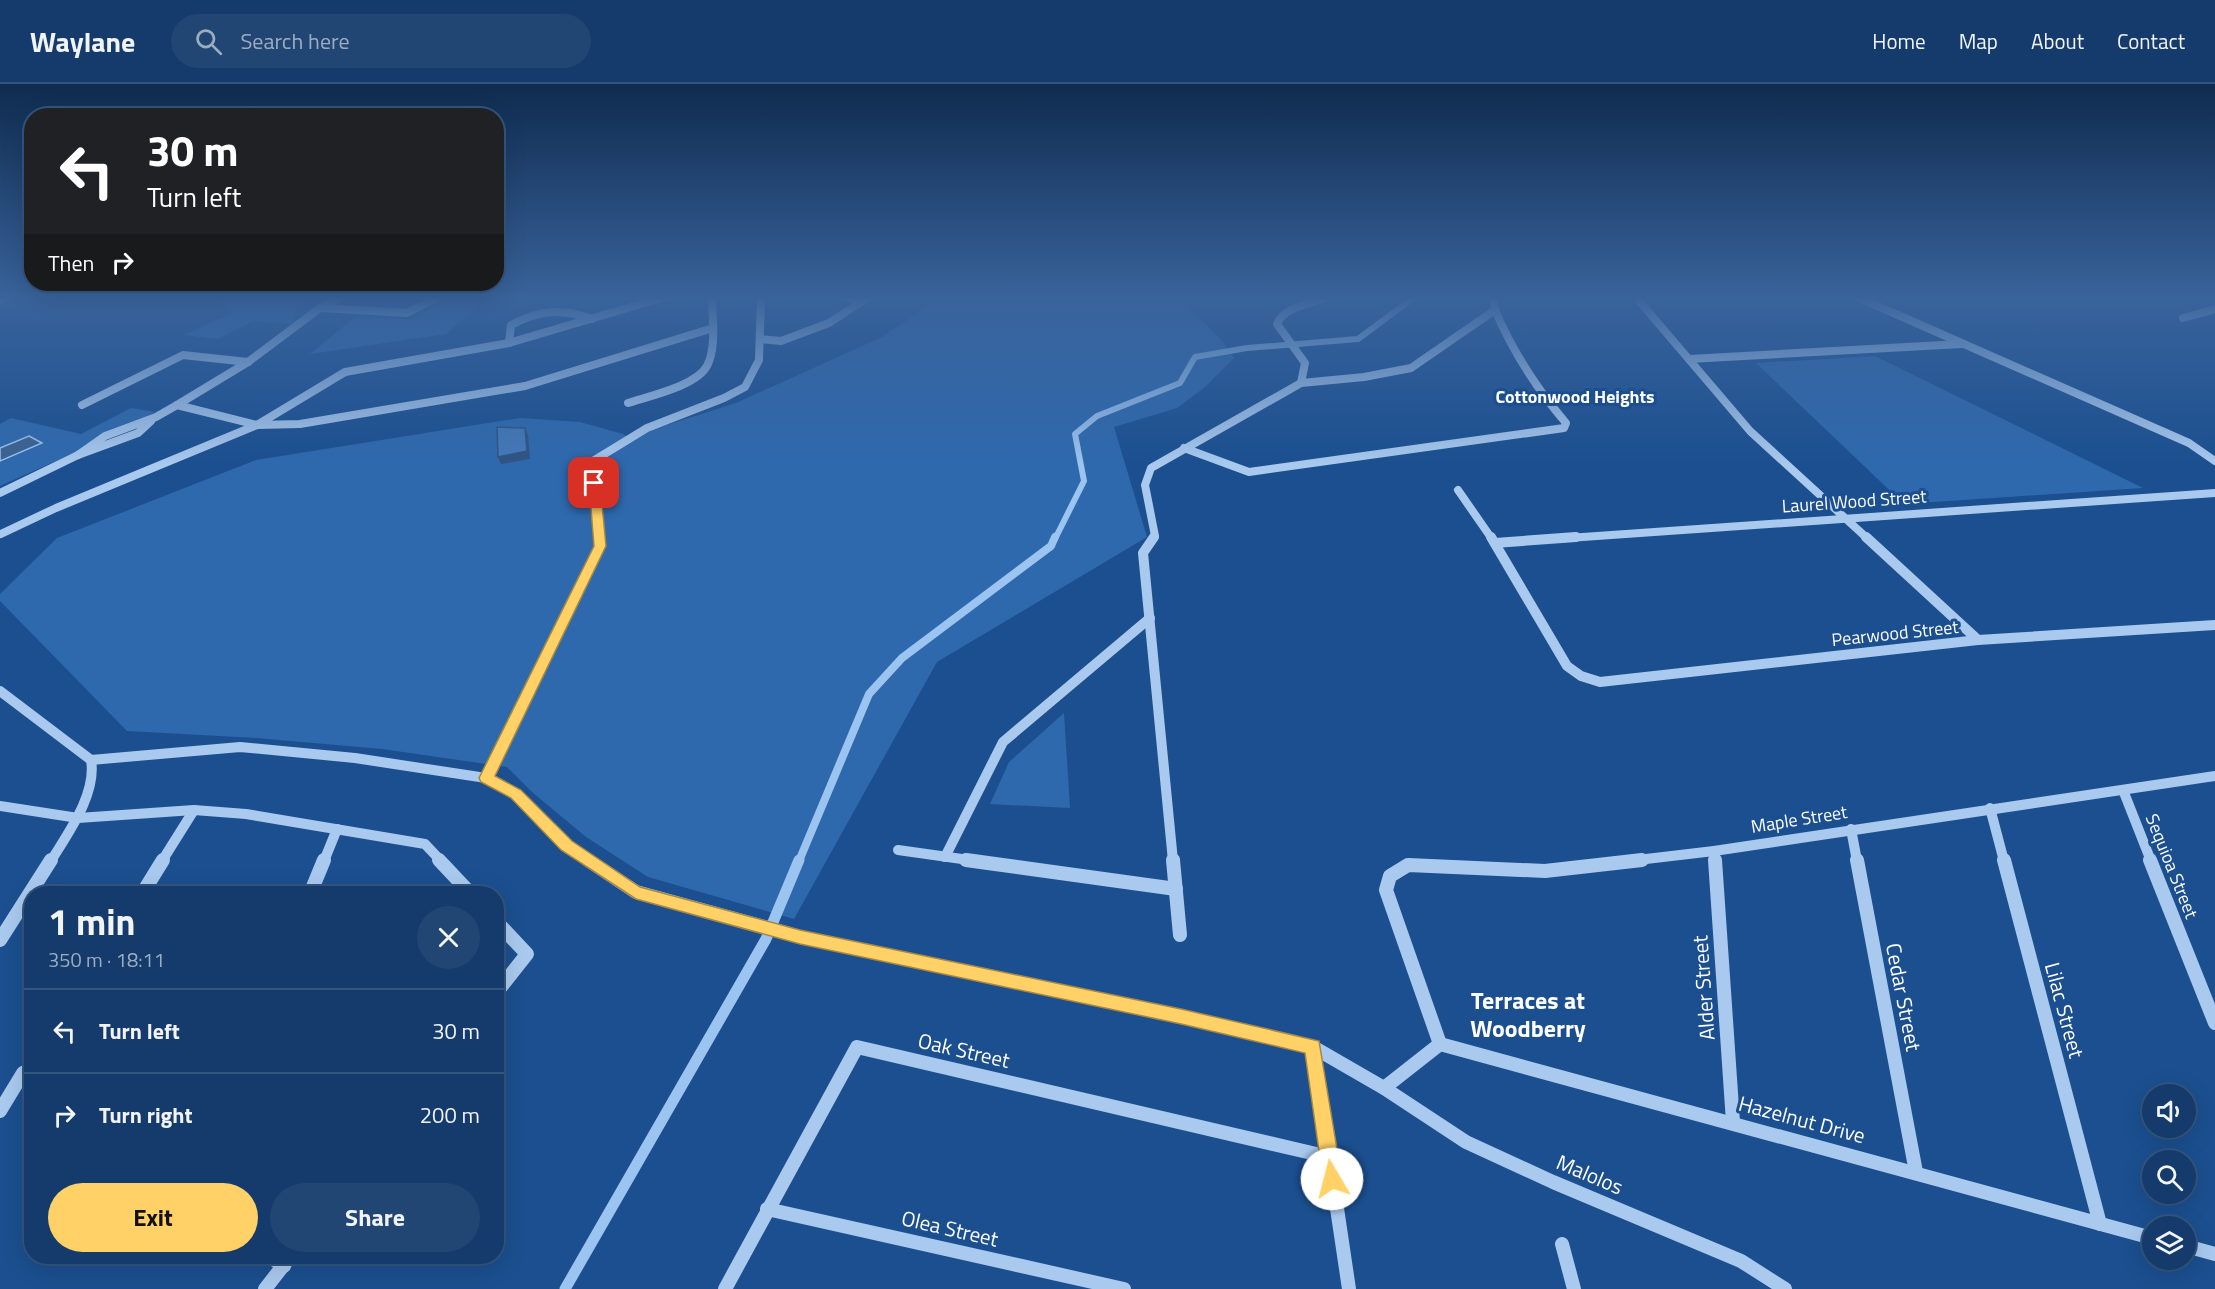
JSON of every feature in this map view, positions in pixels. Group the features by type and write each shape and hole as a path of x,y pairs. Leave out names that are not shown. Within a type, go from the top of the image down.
{"street":[{"path":"0,493 78,455 138,433 156,417 262,352"},
{"path":"1,534 56,508 257,425 345,372 461,352"},
{"path":"177,405 257,425 300,424 525,386 634,352"},
{"path":"628,403 691,381 707,365 709,352"},
{"path":"486,778 600,546 593,460 647,428 724,398 745,387 759,360 759,352"},
{"path":"1297,352 1305,363 1301,383"},
{"path":"1180,935 1143,553 1155,536 1145,485 1151,468 1301,383 1364,377 1411,368 1434,352"},
{"path":"1184,448 1249,472 1564,428 1566,423 1530,380 1514,352"},
{"path":"1683,352 1750,431 1978,640"},
{"path":"1689,359 1813,352"},
{"path":"1983,352 2189,443 2215,461"},
{"path":"82,405 183,355 248,362"},
{"path":"1458,489 1495,543"},
{"name":"Laurel Wood Street","path":"1495,543 2215,493"},
{"name":"Pearwood Street","path":"1495,543 1567,666 1581,676 1600,682 1978,640 2215,625"},
{"path":"945,857 1003,742 1150,618"},
{"path":"0,691 91,760 93,772 78,818 35,886"},
{"name":"Malolos","path":"91,760 240,747 355,758 486,778 516,794 566,845 636,892 800,937 1181,1016 1313,1047 1384,1088 1467,1142 1553,1182 1741,1261 1785,1289"},
{"name":"Maple Street","path":"1440,1044 1386,890 1390,876 1408,865 1545,871 1714,851 2215,776"},
{"name":"Sequioa Street","path":"2123,790 2215,1023"},
{"path":"1,808 78,818 195,810 246,814 337,829 425,844 464,886"},
{"name":"Lilac Street","path":"1990,808 2100,1224"},
{"path":"147,886 195,810"},
{"path":"313,886 337,829"},
{"name":"Cedar Street","path":"1851,829 1916,1172"},
{"path":"898,850 1176,889"},
{"name":"Alder Street","path":"1714,851 1733,1122"},
{"path":"0,940 24,902"},
{"path":"504,930 527,954 504,983"},
{"path":"1384,1088 1440,1044"},
{"name":"Hazelnut Drive","path":"1440,1044 2142,1235"},
{"name":"Oak Street","path":"725,1289 857,1047 1329,1157"},
{"path":"1313,1047 1349,1289"},
{"path":"0,1111 24,1073"},
{"name":"Olea Street","path":"767,1209 1124,1289"},
{"path":"1562,1244 1574,1289"},
{"path":"2196,1249 2215,1254"},
{"path":"265,1289 279,1264"}],"shaded area":[{"path":"848,352 1230,352 1234,358 1205,387 1177,408 1114,427 1147,537 937,662 794,919 648,877 586,837 532,792 507,767 382,749 256,738 127,731 0,601 0,594 57,538 256,460 520,418 580,422 623,434 633,441 654,429 736,403"},
{"path":"1875,356 2143,488 1904,504 1756,363"},
{"path":"131,408 155,412 109,430 85,448 0,486 0,424 11,418 81,434"},
{"path":"29,436 42,443 0,461 0,448"},
{"path":"1064,713 1070,808 990,804 1009,762"}],"building":[{"path":"497,427 525,428 527,451 498,457"}],"waterway":[{"path":"1055,539 1084,481 1075,434 1097,416 1180,383 1195,357 1223,352"},
{"path":"799,861 869,694 902,658 1051,546 1055,537"},
{"path":"565,1289 766,939 799,860"}],"district":[{"name":"Cottonwood Heights","path":"1575,396"},
{"name":"Terraces at Woodberry","path":"1528,1014"}],"route":[{"path":"594,483 600,546 486,778 516,794 566,845 636,892 730,920 800,937 1181,1016 1313,1047 1332,1179"}]}
